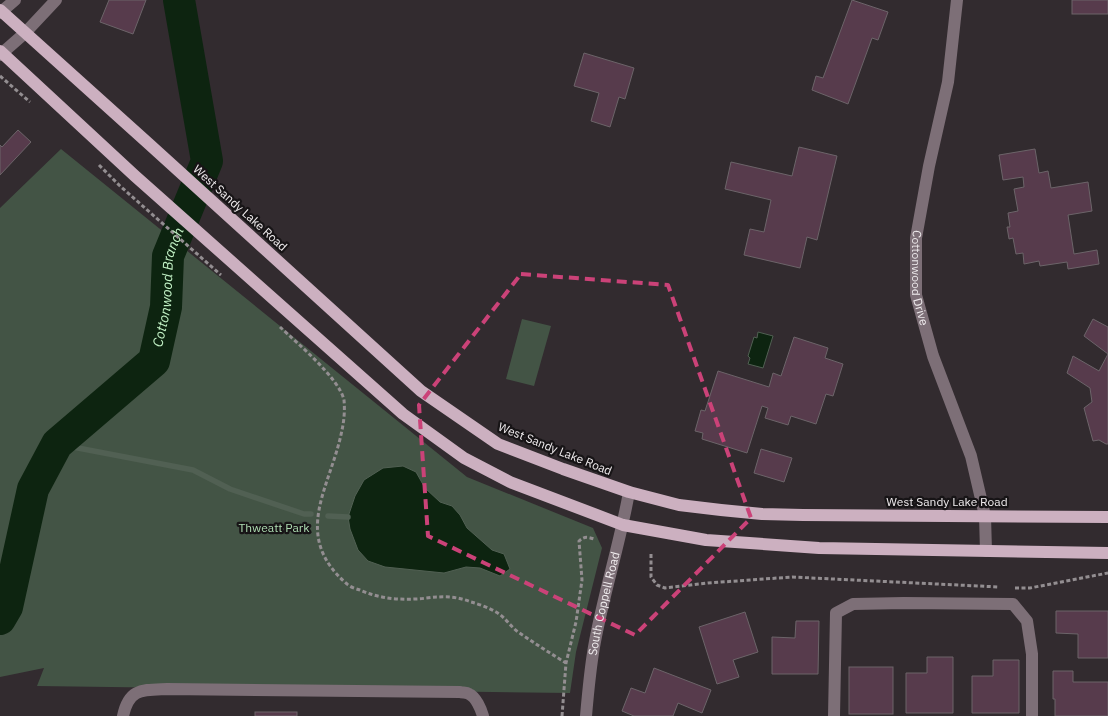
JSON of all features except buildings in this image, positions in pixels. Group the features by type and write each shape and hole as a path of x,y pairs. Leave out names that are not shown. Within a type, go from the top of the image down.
{"main road":[{"name":"West Sandy Lake Road","path":"0,12 149,144 420,391 498,444 630,492 679,505 762,514 1108,517"},
{"path":"1,53 135,176 403,414 464,458 510,482 623,525 706,540 819,548 1108,553"}],"street":[{"path":"0,12 15,0"},
{"path":"1,53 25,33 56,0"},
{"name":"Cottonwood Drive","path":"957,0 948,82 929,166 916,238 916,295 933,356 972,456 985,516 986,551"},
{"name":"South Coppell Road","path":"586,716 594,646 630,492"},
{"path":"834,716 836,613 853,604 904,603 1013,604 1027,621 1032,654 1032,716"},
{"path":"123,716 130,698 135,693 146,690 167,689 460,692 470,694 476,700 483,716"}],"path":[{"path":"120,186 222,276"},
{"path":"279,327 327,373 339,389 344,400 340,444 320,503 317,528 319,545 334,570 348,585 369,594 391,599 417,599 440,596 471,601 496,612 516,631 566,663"},
{"path":"562,716 566,663 576,622 582,580 579,541 587,537 594,539"},
{"path":"651,554 651,577 657,585 665,588 792,577 1003,587"},
{"path":"1012,588 1030,588 1108,574"}],"highlighted area":[{"path":"521,274 668,285 751,518 635,635 428,536 419,405"}],"green space":[{"name":"Thweatt Park","path":"61,149 467,477 593,528 602,548 576,652 570,693 37,686 44,668 0,677 0,208"},
{"path":"522,319 551,326 534,386 506,379"}],"shaded area":[{"path":"758,332 773,336 763,368 748,364 750,358 748,356 754,337 757,338"},
{"path":"403,466 416,472 425,488 440,502 452,506 460,515 467,528 492,550 504,554 510,569 500,576 480,568 466,567 444,573 385,567 368,561 358,550 350,529 348,517 355,496 364,480 383,468"}],"waterway":[{"name":"Cottonwood Branch","path":"0,619 7,607 33,489 57,444 154,361 166,307 168,256 207,161 179,0"},
{"path":"57,444 193,470 230,489 304,514 311,514"},
{"path":"328,516 348,517"}]}
